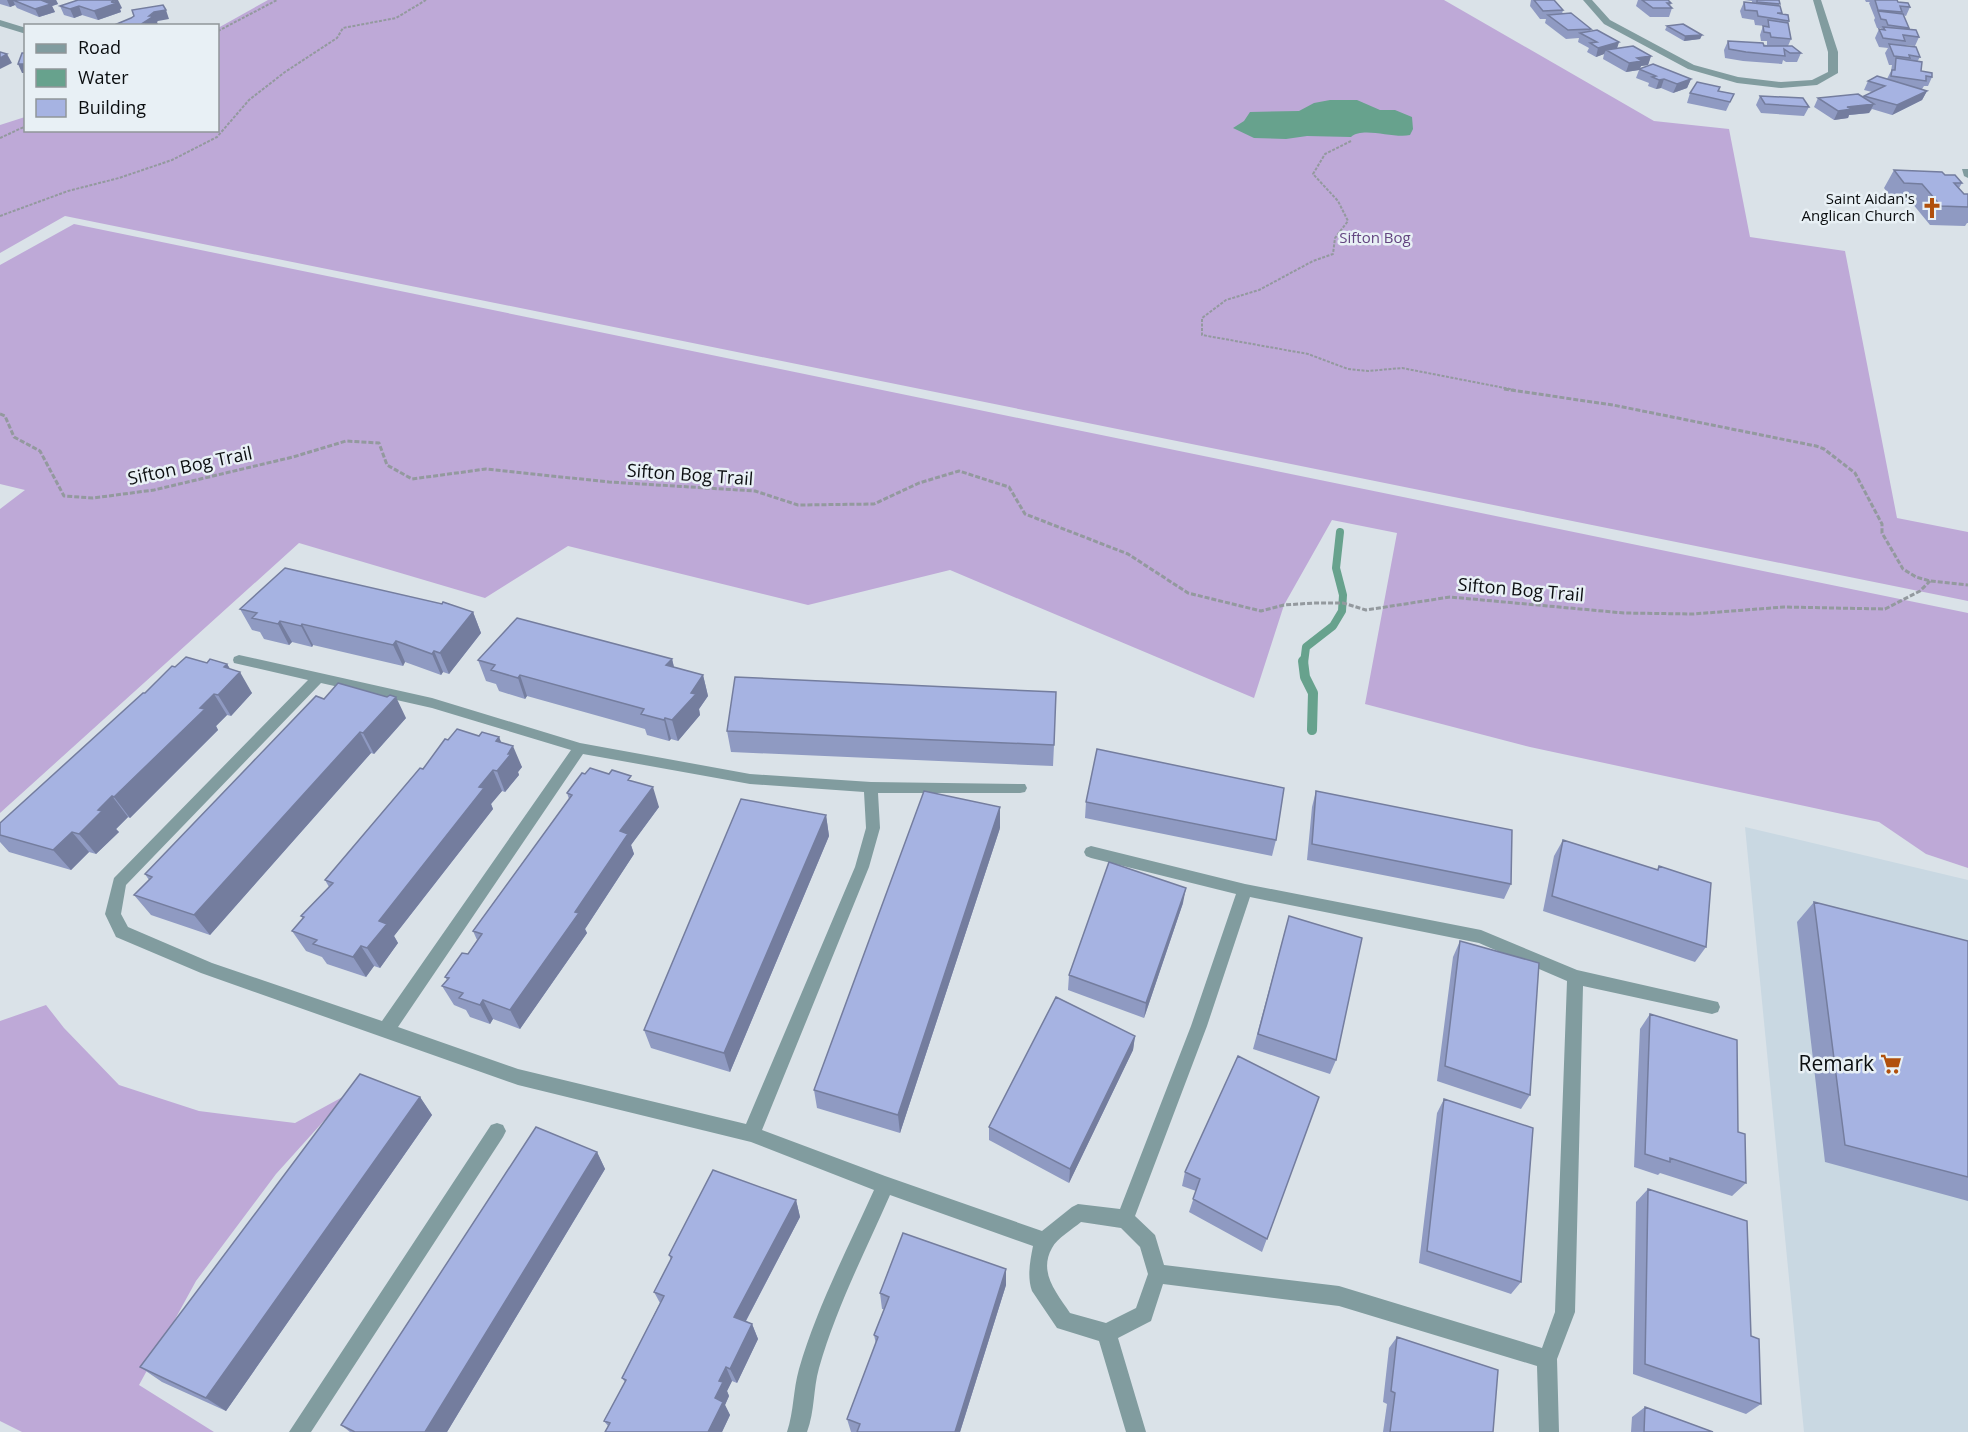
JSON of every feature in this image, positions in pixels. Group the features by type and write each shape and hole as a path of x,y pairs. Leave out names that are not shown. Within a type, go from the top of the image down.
{"street":[{"path":"1587,0 1607,21 1691,67 1737,80 1781,85 1814,83 1833,73 1833,52 1817,0"},
{"path":"0,23 24,30"}],"lane":[{"path":"1968,171 1965,171 1968,176"},
{"path":"239,660 432,703 580,748 750,779 871,787 1020,788"},
{"path":"318,678 119,882 113,914 122,932 207,968 518,1077 751,1134 885,1185 1044,1241"},
{"path":"386,1030 580,748"},
{"path":"751,1134 862,867 873,828 871,787"},
{"path":"1091,852 1245,890 1481,937 1575,977 1712,1007"},
{"path":"1125,1219 1199,1026 1245,890"},
{"path":"1549,1432 1547,1359 1565,1312 1575,977"},
{"path":"299,1432 497,1131"},
{"path":"797,1432 803,1418 809,1371 835,1298 885,1185"},
{"path":"1078,1213 1125,1219 1148,1242 1157,1274 1144,1314 1107,1333 1064,1321 1039,1284 1039,1261 1044,1241 1078,1213"},
{"path":"1157,1274 1339,1296 1547,1359"},
{"path":"1107,1333 1136,1432"}],"path":[{"path":"219,30 278,0"},
{"path":"0,216 68,191 119,178 172,160 217,137 249,100 285,72 337,38 343,28 392,20 406,15 426,0"},
{"path":"0,138 24,127"},
{"path":"1351,141 1325,154 1313,174 1338,201 1348,220 1347,225 1335,238 1333,254 1313,261 1259,290 1220,303 1202,318 1204,337 1308,354 1348,369 1368,371 1402,368 1415,370 1492,387 1613,405 1796,441 1824,449 1849,466 1859,480 1881,524 1882,533 1903,569 1916,577 1930,581 1968,585"},
{"name":"Sifton Bog Trail","path":"0,414 5,417 15,437 40,451 64,496 93,498 154,490 293,457 346,441 379,443 387,465 412,479 486,470 609,482 755,491 798,505 874,504 919,483 959,471 1009,488 1025,514 1128,554 1188,593 1261,611 1284,605 1314,603 1343,603 1366,610 1450,597 1624,613 1693,614 1784,607 1885,609 1920,591 1930,581"}],"shaded area":[{"path":"1745,827 1968,880 1968,1432 1804,1432"}],"green space":[{"name":"Sifton Bog","path":"268,0 1444,0 1654,121 1729,129 1750,237 1845,251 1897,518 1968,532 1968,601 65,216 0,253 0,125 24,117 24,132 219,132 219,27"},
{"path":"74,224 1968,613 1968,868 1926,854 1879,822 1530,747 1365,704 1397,533 1332,520 1284,605 1254,698 950,570 808,605 568,546 485,598 299,543 0,813 0,509 25,490 0,484 0,265"},
{"path":"46,1005 64,1028 119,1085 199,1111 295,1123 348,1094 276,1174 196,1281 139,1385 214,1432 22,1432 0,1421 0,1021"}],"water":[{"path":"1330,100 1357,100 1380,110 1395,110 1412,117 1413,129 1410,135 1403,136 1363,133 1351,137 1307,136 1286,139 1254,138 1233,128 1244,121 1250,112 1299,111 1314,103"}],"building":[{"path":"13,0 41,0 51,4 35,9"},
{"path":"78,0 117,0 111,2 117,3 94,11 79,6 70,9 60,6"},
{"path":"1534,0 1554,0 1563,10 1543,11"},
{"path":"1642,0 1668,0 1671,3 1667,3 1672,8 1653,8"},
{"path":"1757,0 1779,0 1780,4 1757,2"},
{"path":"1875,0 1897,0 1908,3 1910,7 1900,6 1902,12 1878,10"},
{"path":"1744,2 1780,6 1782,13 1777,13 1788,15 1789,21 1758,16 1757,11 1745,10"},
{"path":"163,5 166,10 154,12 149,16 154,16 143,23 146,24 117,24 134,16 132,10"},
{"path":"1878,11 1903,14 1909,28 1888,25 1886,20 1881,19"},
{"path":"1571,13 1591,29 1568,30 1548,15"},
{"path":"1768,20 1788,23 1791,39 1771,37 1770,33 1764,32 1763,26 1769,27"},
{"path":"1683,24 1702,35 1685,36 1667,26"},
{"path":"1883,27 1916,30 1919,37 1903,35 1905,41 1883,38 1879,29 1885,30"},
{"path":"1597,30 1619,42 1598,48 1590,43 1597,42 1580,33"},
{"path":"1728,41 1763,43 1764,46 1792,46 1801,53 1790,53 1784,49 1785,56 1746,52 1729,49"},
{"path":"1889,44 1916,47 1920,57 1894,56"},
{"path":"1633,46 1651,56 1637,58 1642,61 1629,63 1606,50"},
{"path":"22,53 24,53 24,64 18,64"},
{"path":"1896,58 1922,62 1921,71 1932,73 1932,77 1926,76 1926,81 1891,76 1892,70 1895,70"},
{"path":"1653,64 1691,79 1677,84 1664,79 1659,80 1652,77 1656,76 1639,69"},
{"path":"1877,76 1927,91 1897,105 1864,96 1885,86 1868,81"},
{"path":"1697,82 1720,87 1718,91 1734,94 1730,102 1690,93"},
{"path":"1858,94 1874,104 1847,107 1852,109 1838,111 1818,98"},
{"path":"1760,96 1803,98 1809,107 1765,104"},
{"path":"1894,170 1942,172 1945,175 1955,175 1962,183 1954,183 1964,194 1968,194 1968,207 1941,206 1922,184 1904,183"},
{"path":"285,568 442,604 443,602 473,612 440,653 434,651 432,654 396,641 393,645 302,624 301,626 280,621 278,624 252,618 257,613 240,609"},
{"path":"517,618 672,659 666,665 703,675 691,693 696,694 672,720 665,718 664,720 641,714 644,709 520,675 518,678 491,670 495,665 478,660"},
{"path":"186,657 207,663 210,659 227,664 224,667 240,672 218,695 214,694 200,708 205,709 98,810 102,811 79,834 72,832 53,850 0,835 0,823 172,666 175,667"},
{"path":"735,677 1056,692 1054,745 727,731"},
{"path":"338,683 387,697 390,695 396,697 363,733 360,732 194,915 134,895 152,877 145,874 316,696 324,699"},
{"path":"457,729 479,736 482,732 499,737 496,741 513,746 508,754 511,754 479,787 484,788 379,921 387,924 367,948 361,946 353,957 313,944 317,940 292,931 304,917 301,916 333,883 325,880 420,768 423,769 445,739 448,740"},
{"path":"1097,749 1284,788 1276,840 1086,802"},
{"path":"590,768 609,774 612,770 631,776 628,780 653,787 620,831 628,834 575,912 579,913 510,1010 483,1000 480,1005 459,998 463,993 442,986 449,978 445,977 462,953 468,954 482,934 473,931 572,795 567,793 582,773 585,774"},
{"path":"924,791 1000,807 898,1115 814,1090"},
{"path":"1316,791 1512,830 1511,884 1312,844"},
{"path":"741,799 826,815 724,1053 644,1030"},
{"path":"1563,840 1658,870 1659,866 1711,883 1706,947 1552,896"},
{"path":"1109,862 1186,888 1146,1003 1069,975"},
{"name":"Remark","path":"1814,902 1968,941 1968,1177 1845,1145"},
{"path":"1289,916 1362,938 1336,1060 1258,1034"},
{"path":"1460,941 1539,963 1530,1095 1445,1066"},
{"path":"1056,997 1135,1036 1070,1169 989,1127"},
{"path":"1650,1014 1737,1040 1738,1132 1745,1134 1746,1183 1670,1158 1670,1162 1645,1154"},
{"path":"1238,1056 1319,1097 1267,1239 1193,1199 1200,1179 1185,1172"},
{"path":"360,1074 420,1097 206,1398 140,1367"},
{"path":"1444,1099 1533,1128 1521,1282 1427,1251"},
{"path":"536,1127 597,1152 425,1432 355,1432 341,1425"},
{"path":"713,1170 796,1200 734,1317 752,1324 730,1369 726,1367 719,1381 723,1382 715,1398 723,1402 708,1432 605,1432 610,1423 604,1421 626,1380 622,1378 664,1296 654,1292 672,1257 669,1255"},
{"path":"1648,1189 1747,1221 1751,1336 1759,1339 1761,1404 1645,1364"},
{"path":"903,1233 1006,1269 955,1432 857,1432 860,1424 847,1419 878,1337 874,1335 889,1297 880,1293"},
{"path":"1397,1337 1498,1370 1493,1432 1390,1432 1395,1393 1391,1391"},
{"path":"1645,1407 1713,1432 1644,1432"}],"waterway":[{"path":"1304,663 1306,647 1333,626 1342,611 1343,595 1336,568 1340,532"},
{"path":"1303,661 1305,677 1313,693 1312,730"}],"place":[{"name":"Saint Aidan's Anglican Church","path":"1932,208"},
{"name":"Remark","path":"1891,1064"}]}
